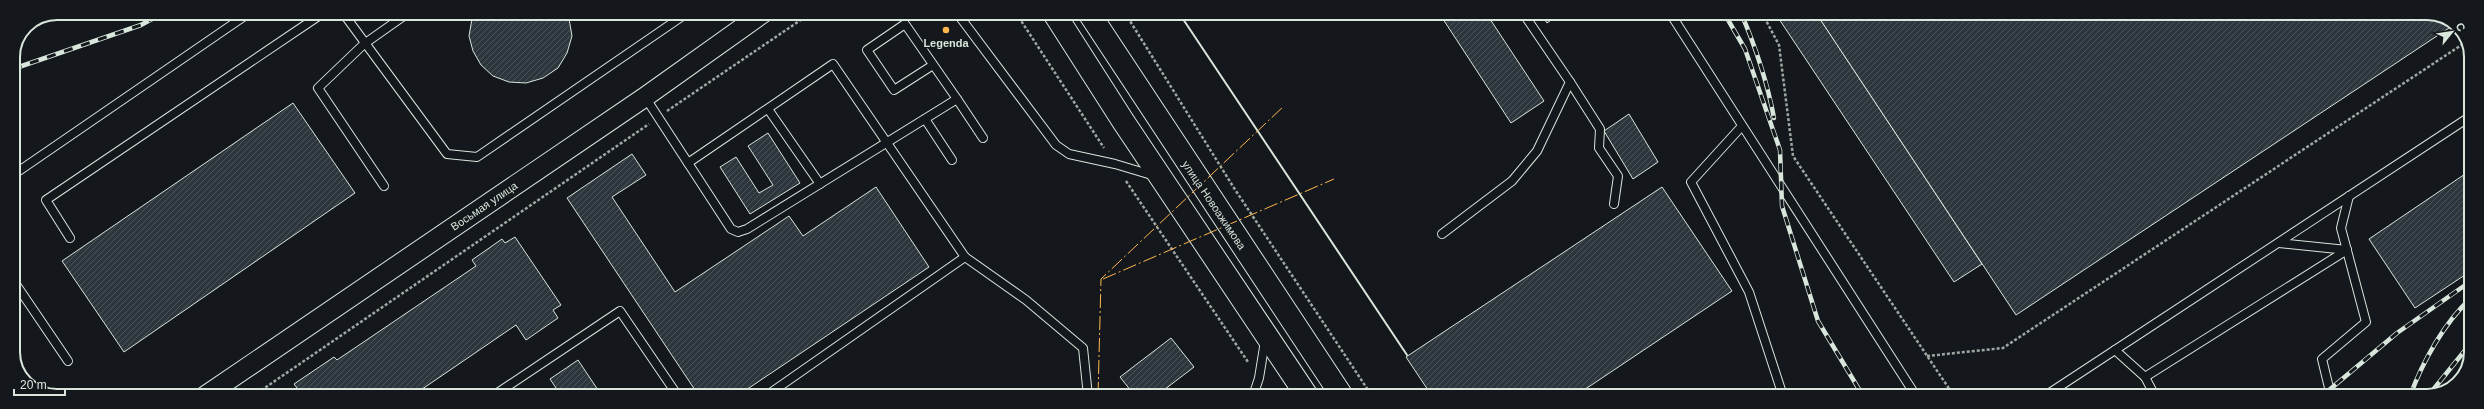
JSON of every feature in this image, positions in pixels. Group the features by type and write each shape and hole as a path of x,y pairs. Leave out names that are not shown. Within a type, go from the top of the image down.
{"main road":[{"path":"1059,20 1161,178 1302,389"},
{"name":"улица Новоажимова","path":"1094,20 1337,389"}],"street":[{"name":"Восьмая улица","path":"215,389 644,97 752,20"}],"lane":[{"path":"20,170 239,20"},
{"path":"70,238 46,200 313,20"},
{"path":"348,20 364,44 447,154 477,157 677,20"},
{"path":"384,186 318,88 364,44 398,20"},
{"path":"962,20 1056,145 1069,154 1114,164 1161,178"},
{"path":"1528,20 1600,129 1599,148 1618,176 1614,204"},
{"path":"1674,20 1911,389"},
{"path":"933,65 894,90 867,50 905,24 983,138"},
{"path":"688,163 833,64 965,257 1026,300 1082,348 1087,389"},
{"path":"1442,234 1512,181 1537,151 1570,82"},
{"path":"644,97 730,228 738,232 820,184 957,99"},
{"path":"768,109 820,184"},
{"path":"925,119 952,160"},
{"path":"2056,389 2464,121"},
{"path":"1742,126 1691,182 1749,292 1781,389"},
{"path":"2329,389 2322,359 2366,322 2340,228 2349,196"},
{"path":"2278,242 2347,250"},
{"path":"2145,377 2347,250"},
{"path":"776,389 965,257"},
{"path":"20,290 68,361"},
{"path":"503,389 620,311 673,389"},
{"path":"1256,389 1266,334"},
{"path":"2115,350 2145,377 2151,389"}],"path":[{"path":"263,389 801,20"},
{"path":"1021,20 1114,164 1267,389"},
{"path":"1129,20 1234,188 1367,389"},
{"path":"1766,20 1779,45 1793,156 1949,389"},
{"path":"1927,356 2003,348 2462,45"}],"building":[{"path":"472,20 569,20 572,36 567,53 558,68 543,78 526,83 509,82 493,76 481,65 473,51 469,36"},
{"path":"1444,20 1491,20 1544,101 1511,123"},
{"path":"1780,20 1821,20 1982,264 1954,282"},
{"path":"1821,20 2432,20 2449,28 2016,315"},
{"path":"293,103 355,193 124,352 62,261"},
{"path":"1629,114 1658,162 1633,179 1604,131"},
{"path":"768,133 800,183 750,214 720,167 736,157 759,193 773,185 748,146"},
{"path":"632,154 646,175 612,197 675,292 789,216 803,236 876,187 929,267 747,389 694,389 567,198"},
{"path":"2464,175 2464,276 2415,308 2369,239"},
{"path":"1662,187 1732,291 1585,389 1427,389 1406,357"},
{"path":"515,237 561,305 553,310 558,318 526,340 516,325 422,389 296,389 297,388 294,384 334,357 337,360 476,266 472,260 502,239 505,243"},
{"path":"1171,338 1194,367 1165,389 1129,389 1120,377"},
{"path":"578,360 597,389 557,389 550,379"}],"railway":[{"path":"20,67 141,25 150,20"},
{"path":"1728,20 1745,49 1780,150 1782,206 1818,321 1859,389"},
{"path":"1744,20 1752,39 1768,91 1774,118"},
{"path":"2330,389 2397,333 2464,286"},
{"path":"2413,389 2421,369 2435,343 2464,305"},
{"path":"2435,388 2464,352"}],"wall":[{"path":"1184,20 1407,355"}],"power":[{"path":"1098,389 1101,279 1284,106"},
{"path":"1103,279 1334,179"}],"place":[{"name":"Legenda","path":"946,30"}]}
